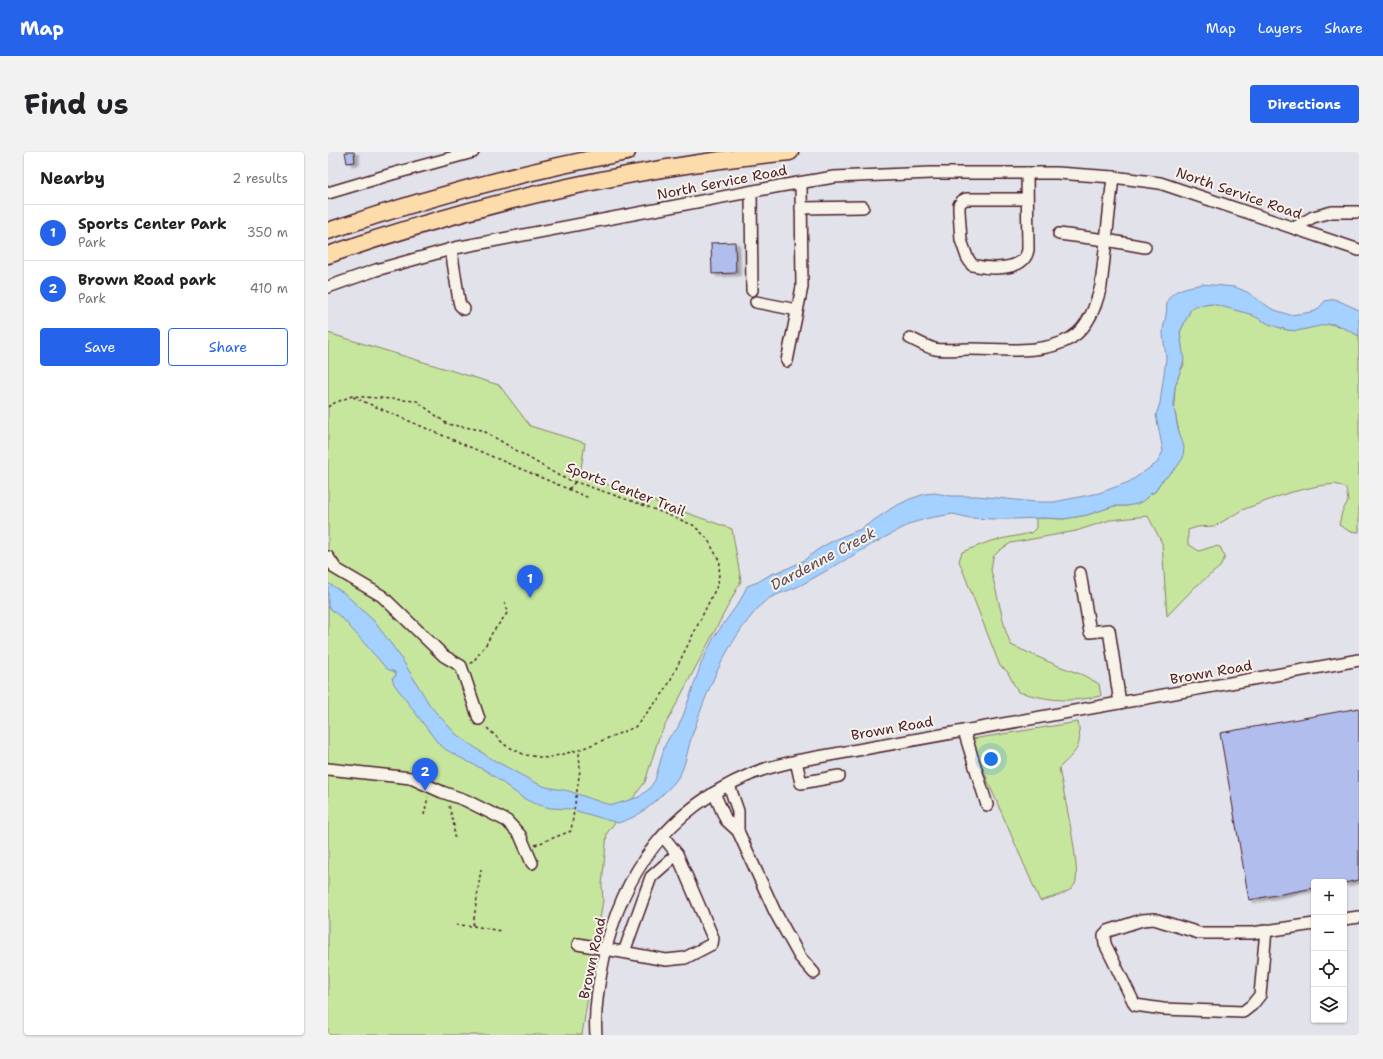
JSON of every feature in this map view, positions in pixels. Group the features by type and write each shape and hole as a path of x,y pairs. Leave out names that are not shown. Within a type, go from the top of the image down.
{"highway":[{"path":"328,232 403,206 502,179 627,152"},
{"path":"328,255 396,232 466,212 564,188 663,168 790,152"}],"street":[{"path":"328,193 473,152"},
{"name":"North Service Road","path":"328,287 376,270 451,249 751,192 834,177 931,173 1057,173 1144,180 1167,185 1359,250"},
{"path":"1027,173 1028,250 1027,256 1020,264 1005,267 980,267 972,265 966,257 961,240 959,211 962,201 966,199 1027,199"},
{"path":"910,338 936,349 1033,349 1056,344 1072,338 1091,316 1101,286 1113,177"},
{"path":"787,361 802,287 801,183"},
{"path":"751,192 752,290"},
{"path":"801,208 863,207"},
{"path":"1294,228 1313,217 1332,212 1359,212"},
{"path":"1059,234 1145,247"},
{"path":"451,249 459,301 460,305 464,308"},
{"path":"756,302 797,310"},
{"path":"328,557 336,569 382,596 444,656 461,666 479,719"},
{"path":"1080,573 1090,632 1109,630 1120,703"},
{"name":"Brown Road","path":"596,1035 596,1012 601,971 606,948 614,918 636,871 650,849 694,806 714,793 749,775 796,761 1359,660"},
{"path":"964,731 988,805"},
{"path":"796,761 802,783 839,776"},
{"path":"328,769 411,778 465,800 507,821 520,834 532,863"},
{"path":"729,785 738,811 738,831"},
{"path":"714,793 726,820 738,831 775,912 800,957 814,973"},
{"path":"578,944 666,960 686,958 712,944 713,938 677,854 663,836"},
{"path":"624,952 651,877 677,854"},
{"path":"1347,919 1359,917"},
{"path":"1266,930 1260,995 1252,1005 1243,1012 1163,1009 1135,1005 1105,944 1104,935 1108,931 1142,920 1154,920 1199,933 1252,932 1266,930 1311,924"}],"path":[{"name":"Sports Center Trail","path":"328,407 352,396 417,401 447,424 482,430 561,477 646,506 693,525 707,538 720,562 718,584 665,691 635,727 579,750 547,758 525,756 505,745 479,719"},
{"path":"352,396 589,498"},
{"path":"569,490 575,482"},
{"path":"461,666 473,662 508,612 504,599"},
{"path":"526,848 571,831 580,770 579,750"},
{"path":"424,815 430,787"},
{"path":"446,793 454,826 454,837 456,837"},
{"path":"473,926 481,870"},
{"path":"456,925 473,926 501,931"}],"green space":[{"path":"1212,304 1253,315 1288,330 1304,329 1330,324 1350,330 1359,336 1359,532 1349,531 1339,525 1342,512 1348,501 1346,488 1335,484 1318,486 1288,493 1242,510 1215,526 1197,527 1188,530 1188,544 1199,551 1215,546 1220,547 1225,557 1220,567 1195,587 1167,616 1162,543 1148,516 1110,520 1076,531 1011,543 1000,550 993,557 991,570 1006,632 1011,645 1083,675 1099,684 1101,696 1060,700 1042,698 1018,692 1007,671 1000,666 959,561 962,552 991,541 1031,533 1036,528 1036,518 1064,519 1087,515 1114,506 1127,506 1147,498 1150,494 1155,492 1160,483 1177,467 1180,437 1174,407 1175,387 1184,365 1180,332 1191,309 1196,306"},
{"path":"328,333 499,385 530,426 585,443 580,475 732,529 741,581 659,737 645,782 607,833 602,885 603,900 582,1035 328,1035"},
{"path":"1078,722 1080,738 1077,748 1059,768 1074,846 1076,863 1075,884 1065,893 1040,901 989,784 972,739"}],"water":[{"name":"Dardenne Creek","path":"1202,284 1235,287 1247,292 1272,309 1290,315 1312,312 1317,310 1325,301 1335,299 1359,310 1359,336 1335,324 1297,331 1287,330 1269,324 1250,314 1212,304 1196,306 1191,309 1180,332 1184,360 1175,387 1174,397 1174,407 1178,429 1184,447 1183,458 1177,467 1160,483 1155,492 1137,504 1114,506 1087,515 1064,519 970,518 953,514 929,518 912,523 801,585 765,601 737,635 718,668 703,703 683,767 677,779 670,788 648,808 625,821 618,823 570,809 550,808 533,803 523,798 488,772 445,749 437,742 394,684 392,678 396,676 395,672 387,669 343,619 328,607 328,583 344,593 374,621 400,656 431,707 457,735 490,758 546,787 569,791 603,803 613,805 639,797 649,789 655,780 665,745 670,736 677,729 683,716 702,661 714,637 740,601 747,586 803,561 817,550 836,539 861,529 892,508 910,499 925,494 935,493 951,496 978,496 1035,502 1054,502 1099,493 1129,482 1157,463 1163,451 1156,415 1160,403 1166,359 1163,333 1167,302 1169,297 1177,291"}],"building":[{"path":"345,152 354,152 355,162 347,163"},
{"path":"735,242 736,273 712,274 711,243"},
{"path":"1359,708 1359,880 1347,882 1347,879 1311,879 1311,889 1249,900 1220,733"}],"place":[{"name":"Sports Center Park","path":"530,598"},
{"name":"Brown Road park","path":"425,791"}]}
